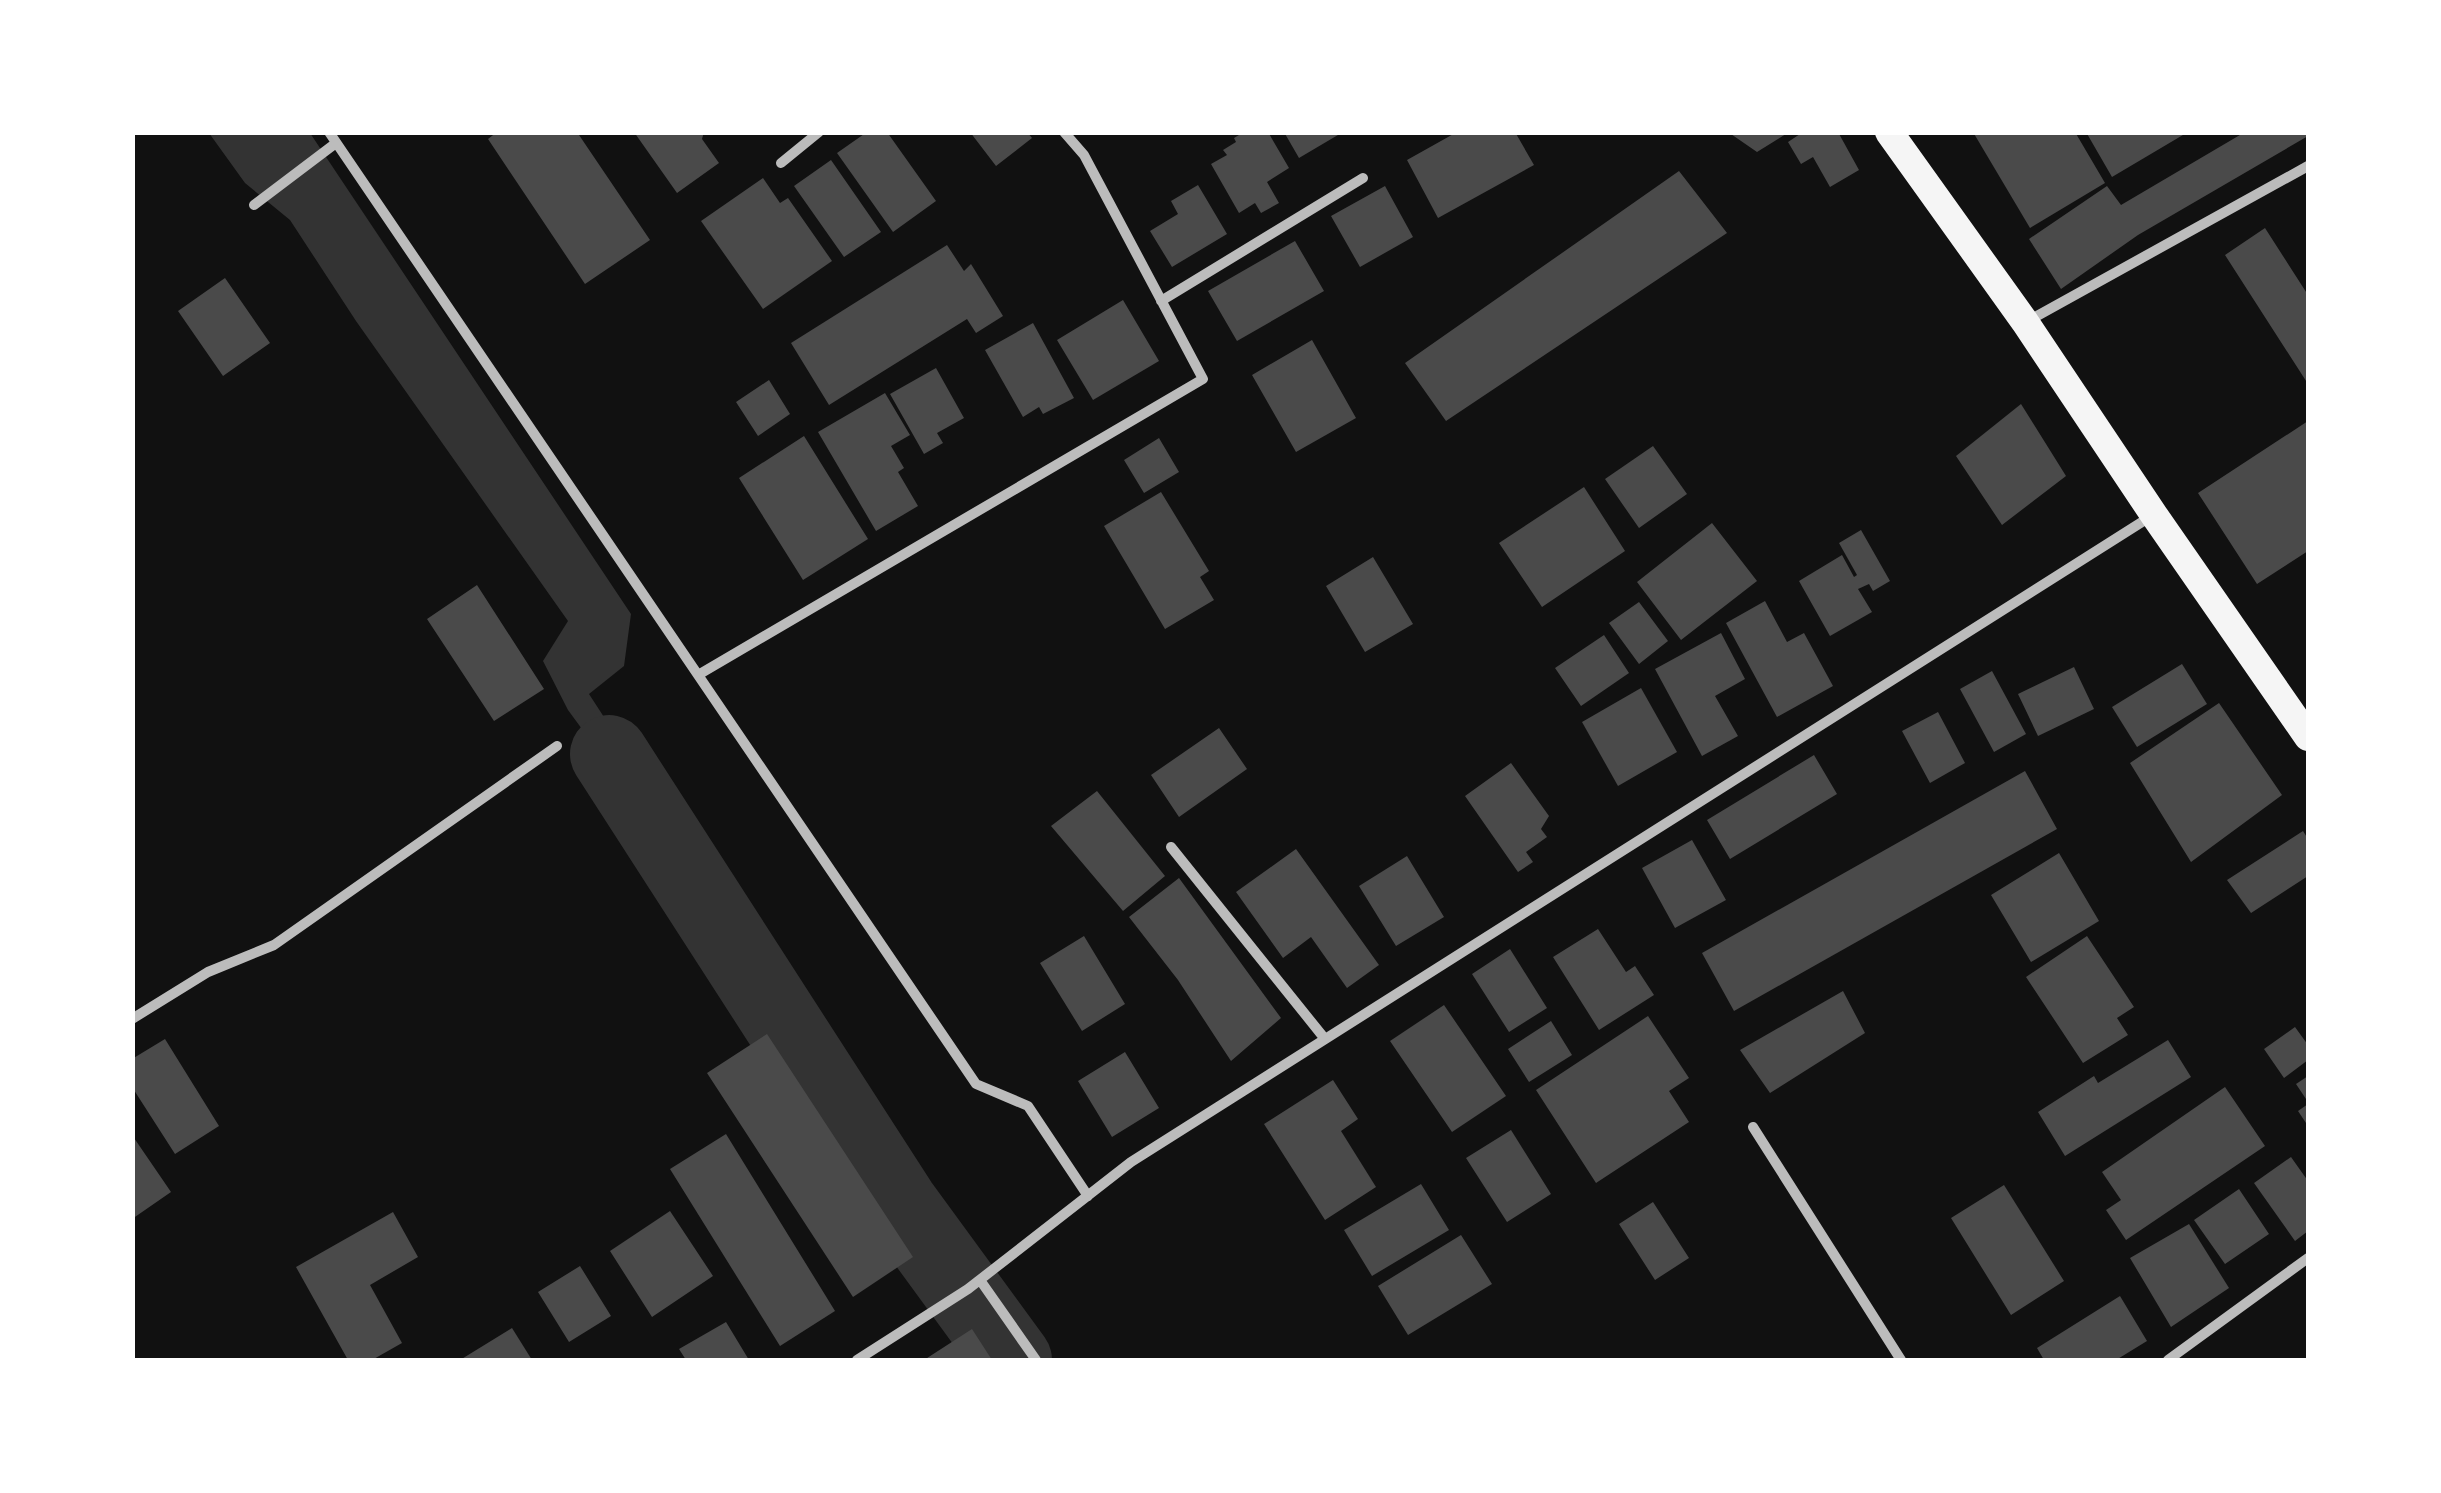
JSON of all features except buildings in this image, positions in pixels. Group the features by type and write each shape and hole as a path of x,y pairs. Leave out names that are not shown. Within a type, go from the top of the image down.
{"highway":[{"path":"1889,132 2025,322 2308,738"}],"street":[{"path":"781,163 819,132"},
{"path":"698,675 1203,378 1084,155 1064,132"},
{"path":"254,206 333,140 976,1084 1028,1106 1088,1196"},
{"path":"2025,322 2308,166"},
{"path":"1161,301 1363,178"},
{"path":"857,1360 968,1289 1131,1162 2154,515"},
{"path":"132,1019 208,972 274,945 557,746"},
{"path":"1171,847 1325,1040"},
{"path":"1753,1127 1901,1360"},
{"path":"2168,1360 2308,1258"},
{"path":"980,1280 1036,1360"}],"shaded area":[{"path":"209,133 310,133 631,614 624,666 589,694 1020,1360 1002,1360 662,838 568,710 543,661 568,621 356,321 290,220 245,183"}],"waterway":[{"path":"609,754 899,1204 1013,1360"}]}
